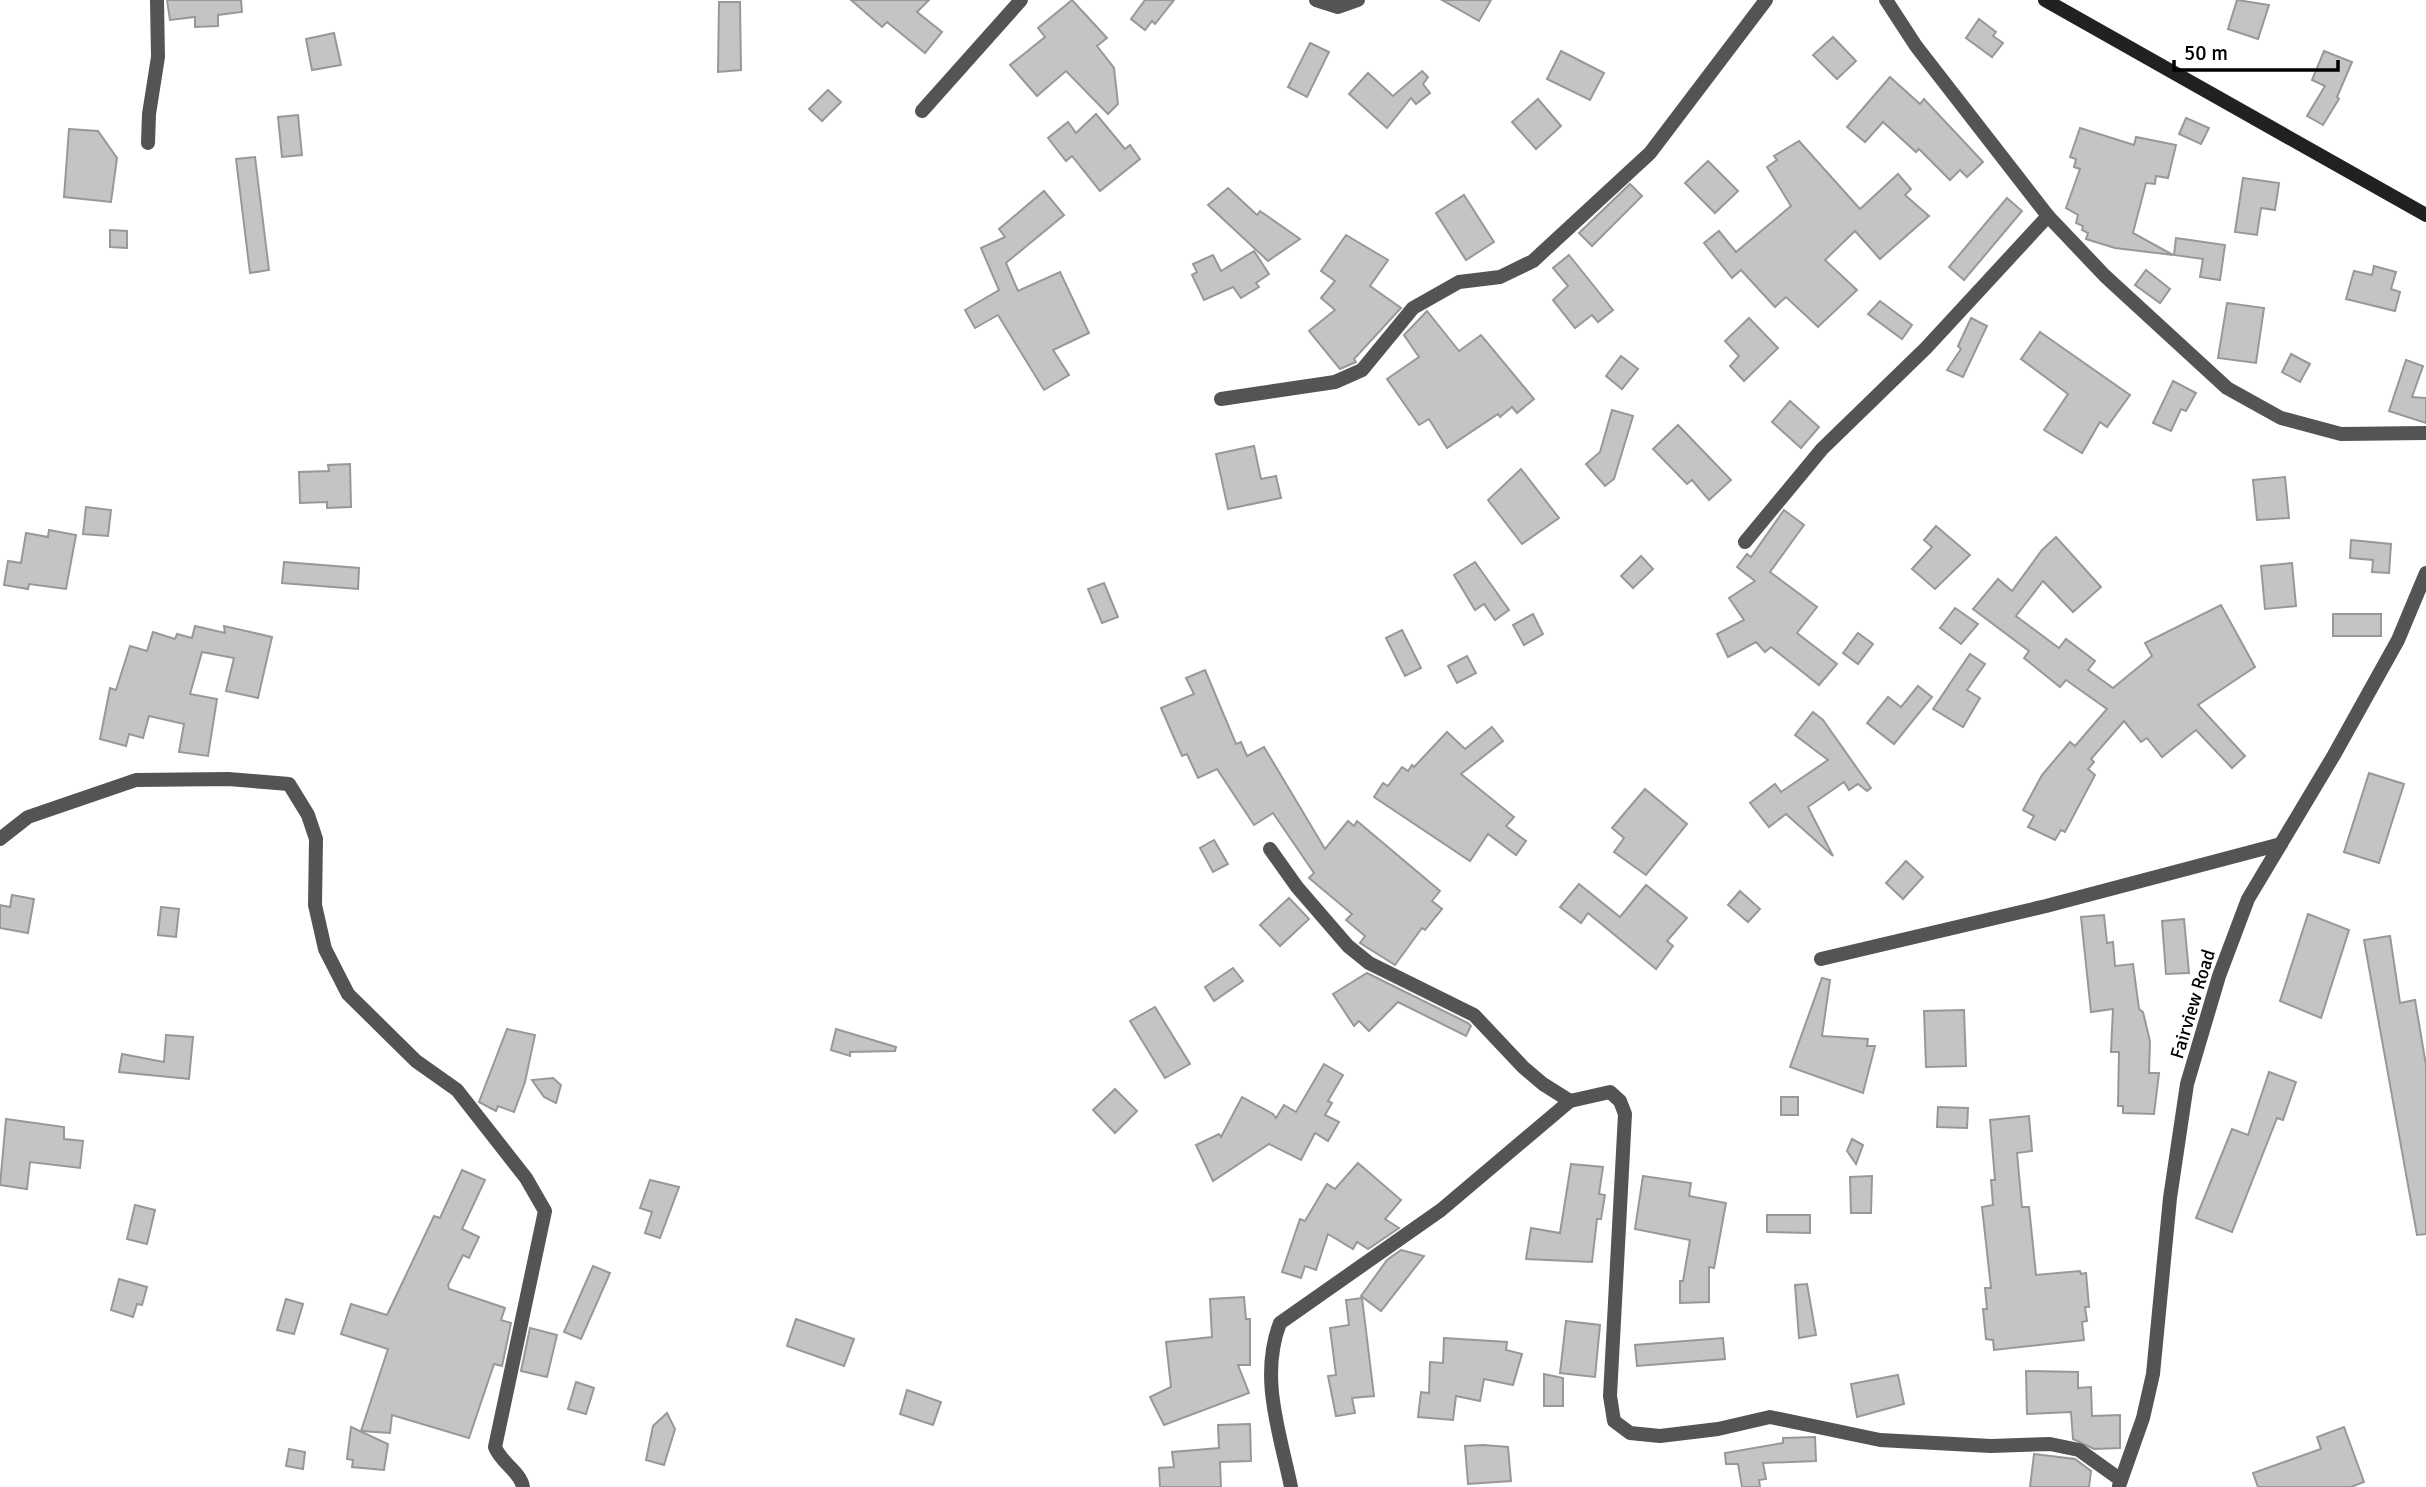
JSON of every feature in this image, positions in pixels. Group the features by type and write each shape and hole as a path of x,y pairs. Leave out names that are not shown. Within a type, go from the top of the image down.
{"main road":[{"path":"2045,0 2426,215"}],"street":[{"path":"148,144 149,114 158,48 157,0"},
{"path":"922,111 1021,0"},
{"path":"1316,0 1338,7 1358,0"},
{"path":"1221,399 1335,382 1362,370 1413,308 1459,282 1500,277 1533,261 1650,153 1766,0"},
{"path":"1885,0 1916,46 2048,216 2105,276 2227,388 2281,418 2341,434 2426,433"},
{"path":"1745,542 1822,449 1926,348 2048,216"},
{"name":"Fairview Road","path":"2120,1483 2143,1418 2153,1374 2170,1198 2187,1084 2219,976 2248,900 2398,640 2426,573"},
{"path":"0,838 28,817 136,780 228,779 289,785 308,815 316,839 315,905 324,949 348,994 416,1061 457,1090 526,1178 545,1211 495,1447 499,1457 522,1479 523,1487"},
{"path":"1821,959 2046,906 2281,844"},
{"path":"1269,849 1297,887 1348,946 1369,963 1475,1015 1523,1067 1570,1101"},
{"path":"1291,1487 1270,1383 1271,1346 1280,1323 1441,1210 1570,1101 1610,1092 1620,1101 1625,1114 1610,1396 1614,1421 1630,1433 1671,1434 1718,1429 1770,1417 1880,1440 1991,1446 2050,1444 2079,1450 2120,1483"}],"building":[{"path":"167,0 241,0 242,12 218,15 218,26 195,27 195,17 170,20"},
{"path":"851,0 929,0 917,12 942,32 925,53 887,22 882,27"},
{"path":"1072,0 1107,38 1097,46 1114,68 1118,104 1108,114 1066,71 1037,96 1010,65 1045,37 1038,28"},
{"path":"1145,0 1174,0 1155,24 1152,21 1145,30 1131,19"},
{"path":"1442,0 1491,0 1479,21"},
{"path":"2237,0 2269,5 2258,39 2228,29"},
{"path":"719,2 740,2 741,70 718,72"},
{"path":"1979,19 1996,32 1993,36 2003,43 1992,57 1966,38"},
{"path":"334,33 341,65 312,70 306,39"},
{"path":"1833,37 1856,61 1837,79 1813,55"},
{"path":"1310,43 1329,52 1307,97 1288,87"},
{"path":"1561,51 1604,73 1590,100 1547,79"},
{"path":"2324,51 2352,62 2337,97 2339,99 2323,125 2307,116 2325,86 2312,80"},
{"path":"1422,71 1428,77 1423,84 1430,93 1416,104 1411,98 1387,128 1349,94 1368,73 1393,96"},
{"path":"1890,77 1920,104 1924,99 1983,162 1967,177 1960,170 1950,180 1919,149 1916,152 1883,122 1865,142 1847,127"},
{"path":"828,90 841,102 822,121 809,109"},
{"path":"1538,99 1561,126 1536,149 1512,122"},
{"path":"1096,114 1125,149 1130,145 1140,159 1100,191 1072,156 1066,161 1048,138 1068,122 1076,133"},
{"path":"298,115 302,155 282,157 278,117"},
{"path":"2186,118 2209,128 2201,144 2179,134"},
{"path":"2080,128 2134,145 2136,137 2176,145 2168,178 2156,176 2155,184 2146,183 2133,233 2173,255 2115,248 2086,239 2088,233 2082,230 2083,226 2076,223 2078,215 2066,208 2080,169 2074,167 2076,159 2070,157"},
{"path":"69,129 98,131 117,158 111,202 64,197"},
{"path":"1799,141 1860,209 1898,174 1911,189 1905,195 1929,216 1880,259 1855,231 1825,260 1857,290 1818,327 1786,297 1775,307 1741,270 1732,278 1704,243 1719,231 1736,252 1791,206 1767,167 1777,160 1774,156"},
{"path":"255,157 269,270 250,273 236,159"},
{"path":"1708,161 1738,191 1715,213 1685,183"},
{"path":"2243,178 2279,183 2275,210 2261,208 2257,235 2235,232"},
{"path":"1630,184 1642,196 1592,246 1579,233"},
{"path":"1228,188 1257,215 1260,211 1300,239 1268,261 1208,205"},
{"path":"1044,191 1064,215 1006,263 1018,291 1060,272 1089,333 1053,350 1069,375 1044,390 998,315 975,328 965,310 999,290 981,248 1005,237 999,229"},
{"path":"1464,195 1494,242 1466,260 1436,213"},
{"path":"2007,198 2022,211 1964,280 1949,267"},
{"path":"110,230 127,231 127,248 110,247"},
{"path":"1346,235 1388,260 1370,286 1401,308 1354,359 1356,362 1340,369 1309,331 1335,310 1321,298 1335,281 1321,271"},
{"path":"2176,238 2225,245 2220,280 2200,277 2203,259 2174,255"},
{"path":"1254,251 1269,274 1256,283 1259,287 1241,298 1233,287 1204,300 1192,275 1197,272 1193,264 1213,255 1221,271"},
{"path":"1569,255 1613,310 1598,322 1592,315 1575,328 1553,300 1568,286 1553,268"},
{"path":"2374,266 2396,272 2391,289 2400,292 2395,311 2346,299 2354,271 2372,275"},
{"path":"2146,270 2170,289 2160,303 2135,285"},
{"path":"1880,301 1912,325 1902,339 1868,314"},
{"path":"2227,303 2264,308 2256,363 2218,358"},
{"path":"1427,311 1459,351 1481,335 1534,399 1517,413 1512,407 1500,417 1498,414 1447,448 1429,419 1419,425 1387,379 1419,357 1404,335"},
{"path":"1749,318 1778,348 1744,381 1730,366 1739,356 1725,341"},
{"path":"1971,318 1987,326 1963,377 1947,370 1961,349 1958,346"},
{"path":"2040,332 2130,395 2107,427 2100,422 2082,453 2044,430 2068,394 2021,359"},
{"path":"2291,354 2310,364 2300,382 2282,372"},
{"path":"1621,356 1638,369 1622,389 1606,376"},
{"path":"2406,360 2423,366 2412,397 2426,398 2426,423 2389,411"},
{"path":"2173,381 2196,393 2186,411 2181,409 2171,431 2153,423"},
{"path":"1790,401 1819,427 1801,448 1772,422"},
{"path":"1612,410 1633,416 1614,479 1605,486 1586,464 1600,452"},
{"path":"1678,425 1731,480 1709,500 1692,480 1687,484 1653,449"},
{"path":"1254,446 1261,479 1276,476 1281,498 1228,509 1216,454"},
{"path":"350,464 351,507 327,508 327,502 300,503 299,472 329,471 328,465"},
{"path":"1521,469 1559,518 1522,544 1488,500"},
{"path":"2285,477 2289,518 2257,520 2253,480"},
{"path":"86,507 111,510 108,536 83,534"},
{"path":"1784,510 1804,525 1770,572 1817,607 1797,633 1837,664 1819,685 1771,647 1765,652 1756,642 1728,657 1717,634 1744,620 1729,598 1755,581 1737,567 1747,554 1751,557"},
{"path":"1936,526 1970,555 1935,589 1912,569 1932,547 1924,540"},
{"path":"49,530 76,535 66,589 29,584 28,589 4,585 8,561 21,563 26,533 48,537"},
{"path":"2056,537 2101,587 2073,612 2043,581 2016,616 2059,648 2066,639 2095,661 2088,670 2113,688 2152,656 2145,643 2221,605 2255,667 2198,705 2245,756 2232,768 2196,730 2162,757 2147,738 2141,742 2124,721 2091,759 2094,762 2088,769 2095,775 2065,832 2061,830 2055,840 2028,827 2034,816 2023,810 2042,775 2070,742 2075,746 2107,709 2066,680 2060,687 2024,658 2029,651 1973,609 1998,579 2012,591 2042,550"},
{"path":"2351,540 2391,544 2389,573 2372,572 2373,560 2350,558"},
{"path":"1641,556 1653,569 1633,588 1621,576"},
{"path":"284,562 359,568 358,589 282,583"},
{"path":"1475,562 1509,610 1495,620 1484,604 1475,610 1454,575"},
{"path":"2292,563 2296,606 2265,609 2261,566"},
{"path":"1104,583 1118,617 1102,623 1088,589"},
{"path":"1955,608 1978,624 1961,644 1940,628"},
{"path":"1533,614 1543,634 1524,645 1513,625"},
{"path":"2333,614 2381,614 2381,636 2333,636"},
{"path":"195,626 225,633 224,626 272,637 258,698 226,691 234,658 202,652 190,694 217,699 208,756 179,752 184,724 149,716 143,738 129,734 126,746 100,739 110,688 116,690 130,646 147,651 153,632 175,639 177,634 192,638"},
{"path":"1402,630 1421,668 1405,676 1386,638"},
{"path":"1858,633 1873,644 1858,664 1843,653"},
{"path":"1970,654 1985,664 1967,690 1980,698 1963,727 1933,709"},
{"path":"1467,656 1476,673 1457,683 1448,666"},
{"path":"1205,670 1236,744 1241,742 1247,756 1264,747 1325,849 1348,821 1354,826 1357,821 1440,891 1432,901 1442,909 1425,930 1422,928 1395,965 1360,943 1365,936 1346,920 1352,914 1309,878 1314,873 1273,813 1254,825 1217,769 1198,778 1187,754 1182,756 1161,708 1194,694 1186,678"},
{"path":"1918,686 1932,697 1894,744 1867,723 1888,697 1901,707"},
{"path":"1813,712 1823,720 1871,788 1867,791 1858,784 1849,790 1844,782 1808,807 1833,856 1786,814 1769,827 1750,803 1775,784 1781,792 1828,760 1795,735"},
{"path":"1492,727 1503,741 1461,774 1514,817 1506,826 1526,841 1516,855 1488,834 1470,861 1374,797 1383,783 1388,786 1402,767 1408,771 1412,765 1414,767 1447,732 1465,749"},
{"path":"2369,773 2404,784 2379,863 2344,852"},
{"path":"1645,789 1687,824 1646,875 1614,852 1624,838 1612,828"},
{"path":"1214,840 1228,864 1213,872 1200,848"},
{"path":"1906,861 1923,877 1903,899 1886,883"},
{"path":"1579,884 1620,917 1646,885 1687,918 1667,941 1673,946 1656,969 1588,913 1581,923 1560,907"},
{"path":"1740,891 1760,909 1748,922 1728,905"},
{"path":"12,895 34,899 28,933 0,928 0,905 10,907"},
{"path":"1289,898 1309,919 1280,946 1260,925"},
{"path":"161,907 179,909 176,937 158,935"},
{"path":"2308,914 2349,930 2321,1018 2280,1001"},
{"path":"2104,915 2107,943 2113,942 2115,966 2133,964 2139,1009 2143,1012 2150,1041 2149,1073 2159,1073 2154,1114 2123,1113 2123,1106 2118,1106 2119,1052 2111,1052 2113,1009 2091,1012 2081,917"},
{"path":"2184,919 2189,973 2166,974 2162,921"},
{"path":"2390,936 2400,1003 2415,1000 2426,1065 2426,1234 2417,1235 2364,940"},
{"path":"1233,968 1243,981 1214,1001 1205,987"},
{"path":"1367,973 1468,1023 1471,1026 1466,1036 1398,1002 1369,1031 1359,1021 1354,1026 1333,994"},
{"path":"1822,978 1830,980 1822,1036 1868,1039 1867,1046 1875,1046 1863,1093 1790,1067"},
{"path":"1155,1007 1190,1064 1165,1078 1130,1021"},
{"path":"1964,1010 1966,1066 1926,1067 1924,1011"},
{"path":"507,1029 535,1035 525,1082 514,1112 498,1106 496,1111 479,1102"},
{"path":"836,1029 896,1047 895,1051 850,1052 850,1056 831,1050"},
{"path":"166,1035 193,1037 189,1079 119,1072 122,1054 164,1062"},
{"path":"1324,1064 1343,1075 1328,1101 1332,1103 1325,1115 1339,1122 1328,1141 1315,1133 1301,1160 1269,1144 1213,1181 1196,1145 1219,1134 1221,1137 1242,1097 1276,1118 1284,1105 1296,1112"},
{"path":"2269,1072 2296,1082 2283,1120 2277,1118 2232,1232 2196,1218 2232,1129 2248,1135"},
{"path":"553,1078 561,1085 556,1103 544,1097 532,1080"},
{"path":"1115,1089 1137,1111 1115,1133 1093,1110"},
{"path":"1781,1097 1798,1097 1798,1115 1781,1115"},
{"path":"1938,1107 1968,1108 1967,1128 1937,1127"},
{"path":"2029,1116 2032,1151 2017,1153 2022,1207 2029,1207 2036,1275 2080,1271 2081,1274 2086,1273 2089,1307 2085,1307 2087,1321 2082,1322 2084,1340 1994,1350 1993,1340 1986,1339 1983,1309 1987,1309 1985,1288 1991,1288 1982,1207 1993,1205 1991,1180 1995,1180 1990,1120"},
{"path":"6,1119 64,1127 64,1139 83,1141 80,1168 30,1162 27,1189 0,1185"},
{"path":"1852,1139 1863,1145 1856,1164 1847,1151"},
{"path":"1358,1163 1401,1200 1385,1219 1399,1228 1368,1249 1357,1242 1353,1249 1328,1234 1316,1270 1305,1266 1301,1278 1282,1272 1300,1219 1305,1221 1327,1184 1335,1189"},
{"path":"1571,1164 1603,1167 1599,1194 1605,1195 1601,1219 1597,1219 1592,1262 1526,1259 1531,1228 1560,1233"},
{"path":"462,1170 485,1180 462,1229 479,1237 469,1258 463,1255 448,1285 449,1289 505,1308 501,1320 511,1323 502,1366 494,1364 469,1438 392,1415 390,1433 361,1431 388,1349 341,1334 351,1304 387,1315 434,1216 440,1218"},
{"path":"1643,1176 1691,1183 1689,1196 1726,1203 1714,1268 1709,1267 1709,1302 1680,1303 1680,1281 1683,1281 1690,1240 1635,1229"},
{"path":"1872,1176 1871,1213 1851,1213 1850,1177"},
{"path":"650,1180 679,1187 660,1238 645,1233 652,1212 640,1208"},
{"path":"135,1205 155,1210 147,1244 127,1239"},
{"path":"1767,1215 1810,1215 1810,1233 1767,1232"},
{"path":"1401,1250 1424,1256 1381,1311 1361,1296 1387,1260"},
{"path":"593,1266 610,1273 581,1339 564,1332"},
{"path":"119,1279 147,1287 142,1305 137,1304 133,1317 111,1310"},
{"path":"1807,1284 1816,1335 1799,1338 1795,1285"},
{"path":"1244,1297 1246,1319 1250,1319 1250,1365 1238,1365 1249,1393 1164,1425 1150,1397 1171,1387 1166,1342 1212,1337 1210,1299"},
{"path":"1362,1298 1374,1396 1352,1398 1355,1413 1336,1416 1328,1376 1336,1375 1330,1328 1349,1325 1346,1300"},
{"path":"286,1299 303,1304 294,1334 277,1330"},
{"path":"796,1319 854,1339 844,1366 787,1346"},
{"path":"1566,1321 1600,1325 1595,1377 1560,1373"},
{"path":"530,1328 557,1335 547,1377 521,1371"},
{"path":"1444,1338 1507,1342 1506,1350 1522,1354 1513,1385 1484,1379 1480,1401 1456,1396 1453,1420 1418,1417 1421,1392 1429,1393 1430,1362 1443,1363"},
{"path":"1723,1338 1725,1359 1637,1366 1635,1345"},
{"path":"2026,1371 2078,1372 2078,1388 2091,1387 2092,1416 2120,1415 2120,1448 2094,1449 2073,1439 2071,1412 2027,1414"},
{"path":"1544,1374 1563,1378 1563,1406 1544,1406"},
{"path":"1898,1375 1904,1404 1857,1417 1851,1384"},
{"path":"576,1382 594,1388 586,1414 568,1409"},
{"path":"907,1390 941,1402 933,1425 900,1414"},
{"path":"667,1413 675,1429 664,1465 646,1460 653,1426"},
{"path":"1250,1424 1251,1461 1220,1462 1221,1487 1160,1487 1159,1468 1174,1467 1172,1452 1219,1448 1218,1425"},
{"path":"351,1427 388,1444 384,1470 352,1467 353,1460 347,1459"},
{"path":"2344,1427 2364,1482 2351,1487 2258,1487 2253,1473 2321,1449 2317,1437"},
{"path":"1815,1437 1816,1461 1763,1463 1766,1479 1759,1480 1760,1487 1742,1487 1738,1464 1726,1464 1725,1453 1783,1443 1783,1438"},
{"path":"1465,1446 1508,1447 1511,1481 1468,1484"},
{"path":"289,1449 305,1452 303,1469 286,1466"},
{"path":"2034,1454 2075,1459 2091,1471 2089,1487 2030,1487"}]}
